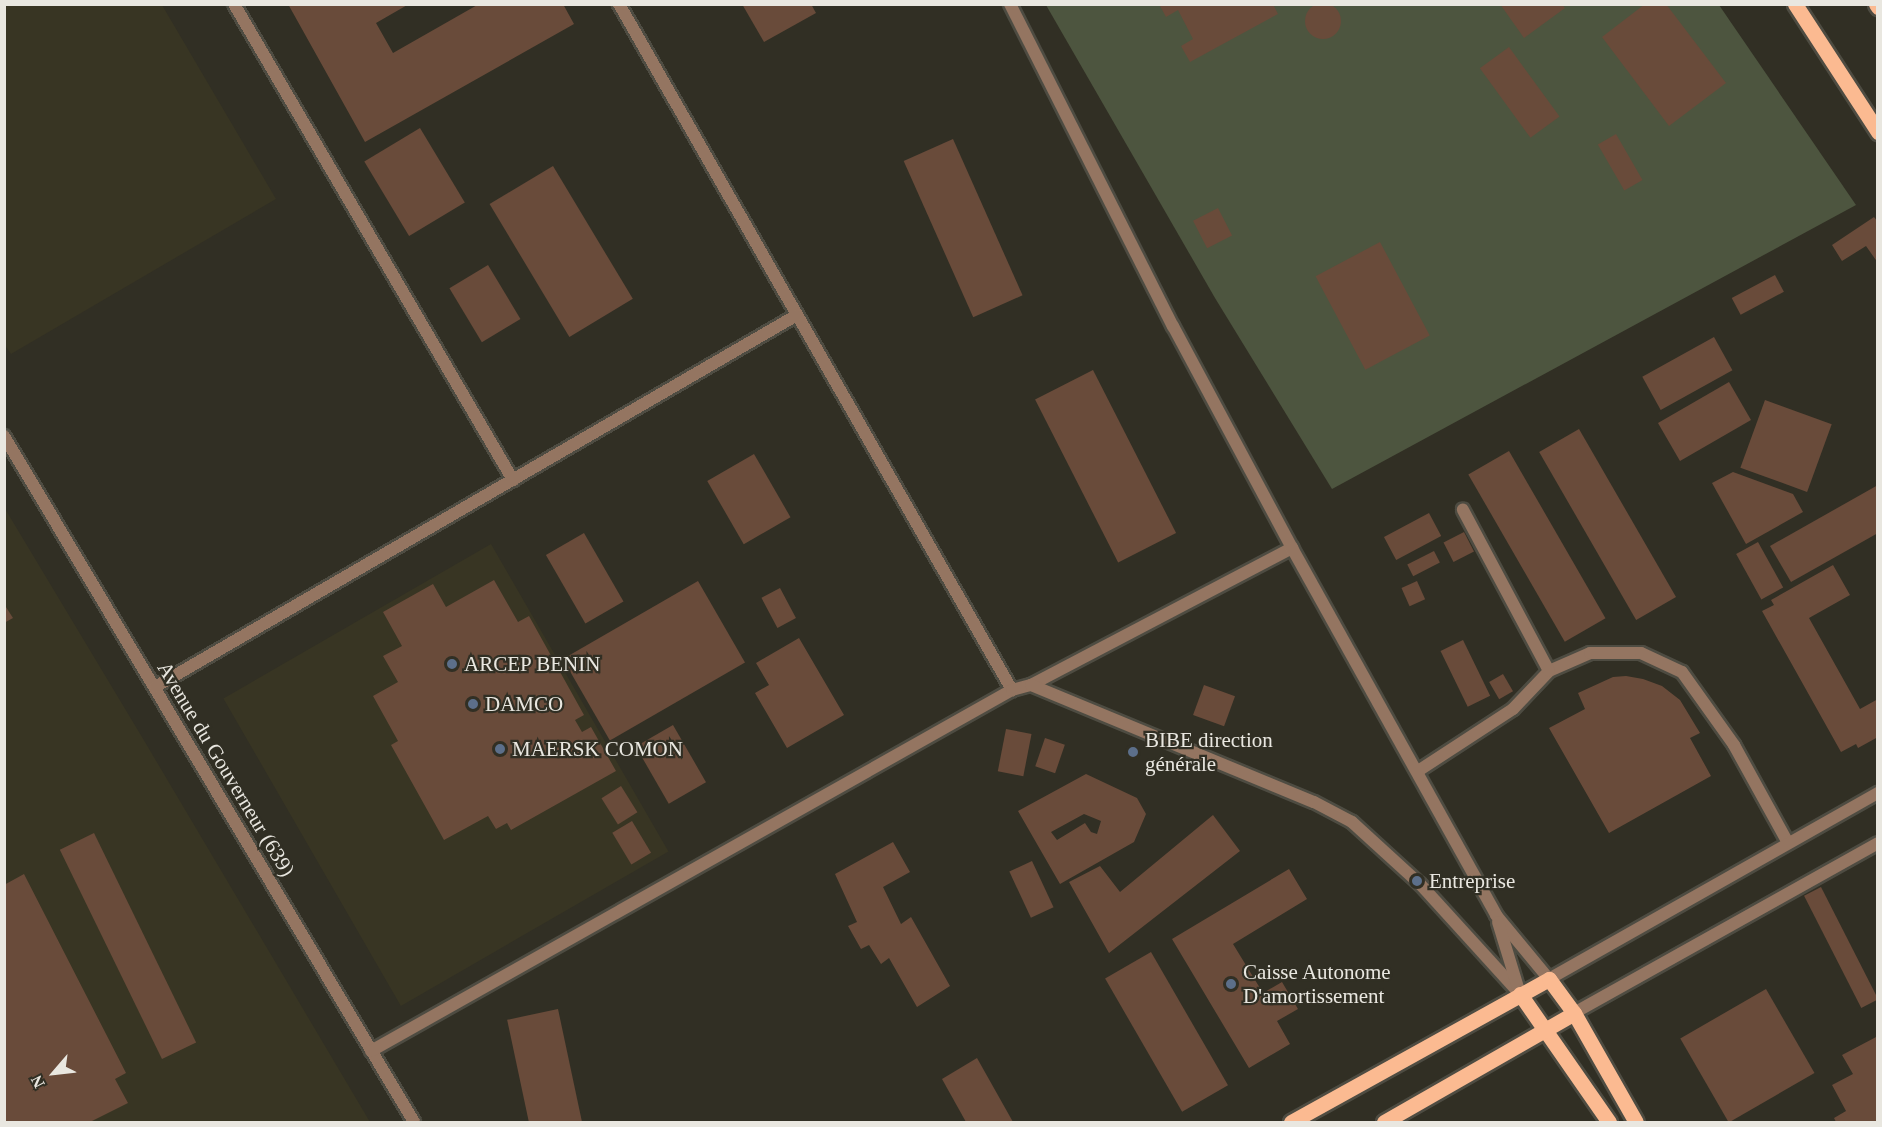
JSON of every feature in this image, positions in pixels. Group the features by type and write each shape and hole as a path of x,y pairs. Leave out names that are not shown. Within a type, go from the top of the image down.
{"main road":[{"path":"1796,4 1878,132"},
{"path":"1291,1122 1549,978 1574,1014 1636,1122"},
{"path":"1520,993 1609,1122"},
{"path":"1384,1122 1574,1014"}],"street":[{"path":"234,4 513,480"},
{"path":"619,4 1012,690"},
{"path":"1010,4 1173,326 1292,548 1496,915 1520,993"},
{"path":"155,687 797,315"},
{"name":"Avenue du Gouverneur (639)","path":"4,436 414,1122"},
{"path":"1463,510 1550,670"},
{"path":"371,1051 1012,690 1031,685 1292,548"},
{"path":"1418,771 1513,709 1550,670 1590,653 1641,653 1682,672 1734,745 1788,843"},
{"path":"1031,685 1314,802 1352,822 1420,884 1520,993"},
{"path":"1496,915 1549,978 1878,793"},
{"path":"1574,1014 1878,843"}],"shaded area":[{"path":"4,5 162,5 276,199 11,354 4,344"},
{"path":"4,507 142,737 370,1122 5,1122"},
{"path":"491,544 668,851 401,1006 223,699"}],"green space":[{"path":"1046,5 1719,5 1856,205 1332,489 1215,298"}],"building":[{"path":"1323,3 1336,8 1341,21 1336,34 1323,39 1310,34 1305,21 1310,8"},
{"path":"288,4 409,4 376,23 393,53 479,4 563,4 574,24 365,142"},
{"path":"742,4 811,4 816,13 764,42"},
{"path":"1159,4 1273,4 1278,14 1190,62 1181,46 1193,39 1178,10 1166,17"},
{"path":"1500,4 1562,4 1565,8 1524,38"},
{"path":"1645,4 1666,4 1726,83 1669,126 1602,37"},
{"path":"1509,47 1560,117 1530,138 1480,68"},
{"path":"420,128 465,203 409,236 364,161"},
{"path":"1616,134 1642,180 1624,190 1598,144"},
{"path":"953,139 1023,295 973,317 904,161"},
{"path":"553,166 633,299 569,337 490,204"},
{"path":"1218,208 1232,236 1207,248 1193,221"},
{"path":"1874,217 1878,222 1878,263 1866,246 1842,261 1832,245"},
{"path":"1380,242 1430,336 1365,370 1316,276"},
{"path":"488,265 520,319 482,342 449,288"},
{"path":"1775,275 1784,292 1741,315 1732,298"},
{"path":"1714,337 1732,370 1661,410 1642,377"},
{"path":"1093,370 1176,533 1118,563 1035,400"},
{"path":"1729,382 1751,420 1680,461 1658,423"},
{"path":"1765,400 1832,424 1807,492 1740,468"},
{"path":"1579,429 1676,597 1636,620 1539,452"},
{"path":"1509,451 1606,618 1565,642 1468,474"},
{"path":"754,454 790,517 744,544 707,481"},
{"path":"1733,472 1793,494 1803,512 1746,544 1712,483"},
{"path":"1878,485 1878,533 1791,582 1770,546"},
{"path":"1429,513 1441,536 1396,560 1384,537"},
{"path":"1464,532 1474,552 1453,562 1444,542"},
{"path":"584,533 624,601 585,623 546,555"},
{"path":"1758,542 1783,587 1761,600 1736,554"},
{"path":"1434,551 1440,563 1413,576 1407,565"},
{"path":"1833,565 1850,595 1809,618 1860,709 1878,699 1878,737 1858,748 1856,744 1841,752 1762,611 1774,605 1771,600"},
{"path":"494,580 518,622 529,616 584,715 575,720 582,732 591,727 616,771 511,830 507,823 496,829 488,816 444,840 391,745 398,741 373,696 398,682 383,656 402,646 383,612 433,584 446,607"},
{"path":"698,581 745,662 610,740 563,659"},
{"path":"1417,581 1425,599 1410,606 1401,588"},
{"path":"780,588 796,618 777,628 761,598"},
{"path":"4,604 13,618 4,623"},
{"path":"799,638 844,715 787,748 755,693 769,685 756,663"},
{"path":"1463,640 1490,696 1468,707 1441,651"},
{"path":"1503,674 1513,691 1499,699 1489,682"},
{"path":"1626,676 1662,686 1680,700 1700,733 1690,738 1711,776 1609,833 1549,728 1585,709 1578,693 1613,677"},
{"path":"1204,685 1235,696 1224,726 1193,715"},
{"path":"673,725 706,782 669,804 636,746"},
{"path":"1006,729 1032,734 1023,776 998,771"},
{"path":"1045,738 1065,745 1055,773 1035,766"},
{"path":"1086,774 1137,798 1146,814 1134,842 1060,884 1018,811","holes":["1084,814 1101,821 1097,834 1091,832 1085,823 1057,840 1051,832"]},
{"path":"621,786 637,812 618,824 601,798"},
{"path":"1213,815 1240,851 1109,953 1069,882 1100,866 1120,892"},
{"path":"632,821 651,853 631,865 612,833"},
{"path":"94,833 196,1042 162,1059 60,850"},
{"path":"893,842 910,872 883,887 901,924 911,917 950,986 917,1007 889,958 881,964 869,945 861,949 848,926 857,922 835,874"},
{"path":"1032,861 1054,907 1031,918 1009,872"},
{"path":"1289,869 1307,899 1233,944 1263,993 1282,982 1298,1009 1277,1021 1290,1044 1249,1068 1172,939"},
{"path":"24,874 126,1073 115,1079 128,1103 90,1122 4,1122 4,885"},
{"path":"1821,887 1878,999 1861,1008 1804,896"},
{"path":"1151,952 1228,1085 1182,1112 1105,978"},
{"path":"1766,989 1814,1073 1728,1122 1680,1038"},
{"path":"558,1009 582,1122 529,1122 507,1020"},
{"path":"1878,1036 1878,1122 1836,1122 1834,1118 1846,1111 1832,1085 1853,1074 1842,1055"},
{"path":"977,1058 1013,1122 966,1122 942,1079"}],"place":[{"name":"ARCEP BENIN","path":"452,664"},
{"name":"DAMCO","path":"473,704"},
{"name":"MAERSK COMON","path":"500,749"},
{"name":"BIBE direction générale","path":"1133,752"},
{"name":"Entreprise","path":"1417,881"},
{"name":"Caisse Autonome D'amortissement","path":"1231,984"}]}
